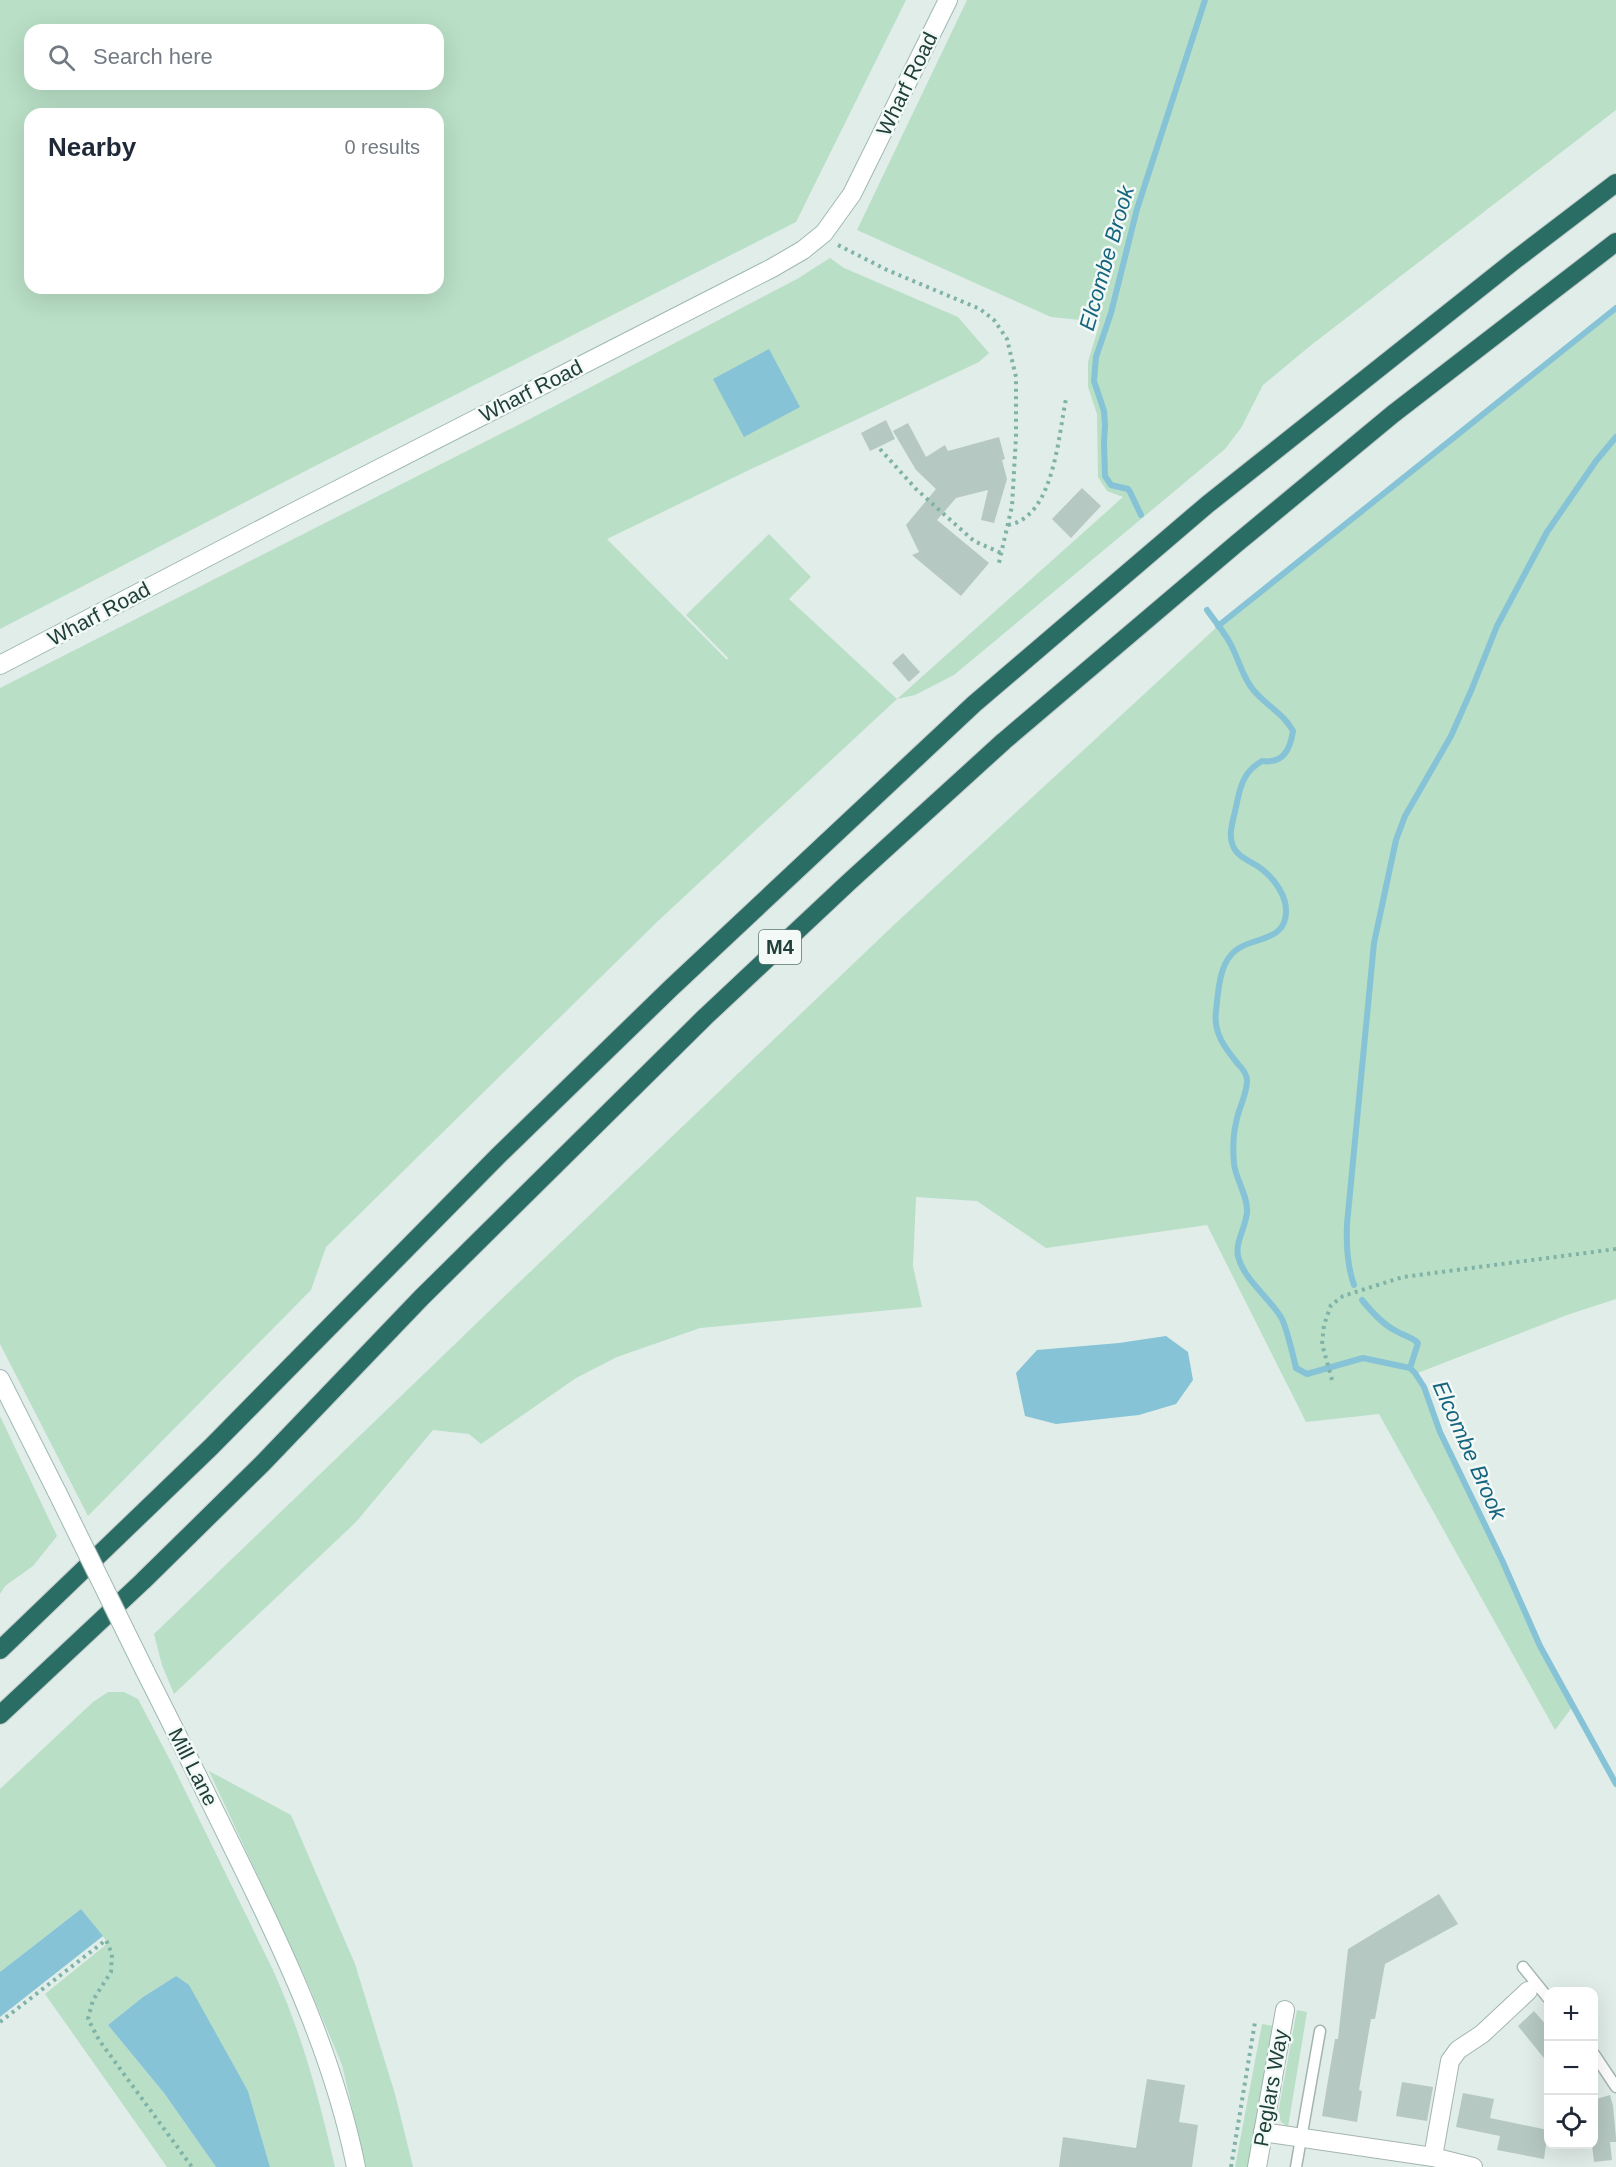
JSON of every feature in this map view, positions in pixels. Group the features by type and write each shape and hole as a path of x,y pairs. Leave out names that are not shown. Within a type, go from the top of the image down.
{"highway":[{"name":"M4","path":"0,1650 211,1447 500,1155 645,1013 803,862 974,704 1208,504 1515,260 1616,183"},
{"name":"M4","path":"0,1714 191,1534 430,1290 705,1017 849,882 1004,741 1245,536 1393,414 1616,242"}],"street":[{"name":"Wharf Road","path":"0,666 803,250 824,233 852,194 948,0"},
{"name":"Mill Lane","path":"0,1378 265,1912 306,2005 338,2091 356,2167"},
{"path":"1433,2157 1450,2061 1458,2050 1482,2034 1528,1991"},
{"name":"Peglars Way","path":"1257,2167 1285,2010"},
{"path":"1263,2132 1433,2157 1473,2167"}],"lane":[{"path":"1523,1967 1544,1993"},
{"path":"1296,2167 1320,2031"},
{"path":"1598,2061 1616,2087"}],"path":[{"path":"824,233 851,253 980,309 994,320 1007,339 1016,377 1013,483 1012,506 998,567"},
{"path":"1008,525 1019,523 1030,515 1041,500 1050,477 1066,399"},
{"path":"880,449 916,489 974,542 1001,553"},
{"path":"1332,1380 1322,1344 1324,1325 1331,1305 1343,1296 1403,1277 1616,1249"},
{"path":"0,2022 106,1940 112,1954 111,1972 93,2000 88,2019 99,2040 192,2167"},
{"path":"1231,2167 1255,2022"}],"green space":[{"path":"0,0 906,0 796,222 0,629"},
{"path":"967,0 1616,0 1616,110 1310,346 1263,385 1241,428 1225,449 954,675 915,695 897,699 1123,497 1107,491 1098,477 1097,414 1088,387 1088,362 1100,322 1051,317 857,230"},
{"path":"830,258 844,268 958,317 989,353 979,362 607,539 727,660 728,658 686,615 769,534 811,577 789,599 897,699 658,921 326,1247 311,1290 88,1516 0,1344 0,688 526,421 797,279"},
{"path":"1616,308 1616,1299 1567,1315 1415,1374 1424,1387 1440,1432 1502,1560 1540,1646 1573,1706 1555,1730 1379,1414 1306,1422 1207,1225 1046,1248 977,1201 916,1197 913,1266 922,1307 700,1328 617,1357 576,1378 481,1444 469,1434 433,1430 356,1522 174,1694 162,1665 154,1634 509,1292 897,922 1218,626"},
{"path":"0,1416 57,1536 33,1566 5,1586 0,1594"},
{"path":"108,1692 124,1692 138,1699 272,1968 283,1992 309,2066 335,2167 270,2167 248,2091 176,1976 143,1997 108,2025 164,2093 216,2167 167,2167 45,1994 108,1943 81,1909 0,1972 0,1789 93,1702"},
{"path":"209,1771 291,1815 355,1964 395,2094 413,2167 366,2167 342,2065 308,1984"},
{"path":"1297,2010 1307,2012 1288,2127 1281,2122 1278,2113"},
{"path":"1262,2024 1274,2026 1248,2167 1235,2167"}],"water":[{"path":"769,349 800,407 744,437 713,379"},
{"path":"1166,1336 1188,1352 1193,1380 1176,1404 1139,1415 1056,1424 1025,1416 1016,1373 1037,1350 1119,1343"},
{"path":"81,1909 103,1936 0,2017 0,1972"},
{"path":"176,1976 189,1985 248,2091 270,2167 216,2167 164,2093 108,2025 143,1997"}],"building":[{"path":"886,420 895,439 870,451 861,433"},
{"path":"908,423 926,457 945,445 948,451 999,437 1007,479 994,523 981,520 988,490 956,498 937,520 989,563 961,596 912,555 919,552 906,525 936,489 916,470 893,431"},
{"path":"1082,488 1101,506 1071,538 1052,519"},
{"path":"903,653 920,672 909,682 892,663"},
{"path":"1439,1894 1458,1924 1385,1964 1375,2019 1371,2019 1359,2090 1362,2091 1357,2122 1322,2116 1335,2039 1338,2039 1348,1949"},
{"path":"1534,2011 1544,2022 1544,2058 1518,2026"},
{"path":"1147,2079 1185,2085 1179,2122 1198,2125 1192,2167 1059,2167 1063,2137 1136,2148"},
{"path":"1402,2082 1433,2087 1427,2121 1396,2116"},
{"path":"1463,2093 1494,2099 1490,2118 1544,2129 1544,2159 1497,2150 1500,2136 1456,2127"},
{"path":"1610,2095 1616,2142 1610,2142 1612,2160 1594,2162 1592,2149 1598,2149 1598,2099"}],"waterway":[{"name":"Elcombe Brook","path":"1141,515 1128,489 1111,485 1105,476 1104,411 1094,381 1096,357 1111,313 1137,209 1205,0"},
{"path":"1218,626 1616,308"},
{"path":"1354,1285 1348,1255 1347,1224 1374,943 1396,840 1405,816 1451,736 1497,626 1547,532 1596,461 1616,437"},
{"name":"Elcombe Brook","path":"1207,610 1228,639 1251,687 1289,724 1293,731 1290,744 1280,758 1262,761 1251,769 1245,778 1231,830 1231,841 1235,850 1272,879 1286,905 1285,921 1280,929 1265,938 1246,944 1231,955 1224,967 1218,989 1216,1019 1218,1033 1247,1079 1234,1133 1235,1170 1247,1206 1238,1245 1238,1256 1245,1273 1282,1319 1296,1368 1307,1374 1363,1358 1410,1368 1415,1373 1424,1387 1440,1432 1502,1560 1540,1646 1616,1784"},
{"path":"1362,1300 1386,1325 1418,1343 1410,1368"}]}
